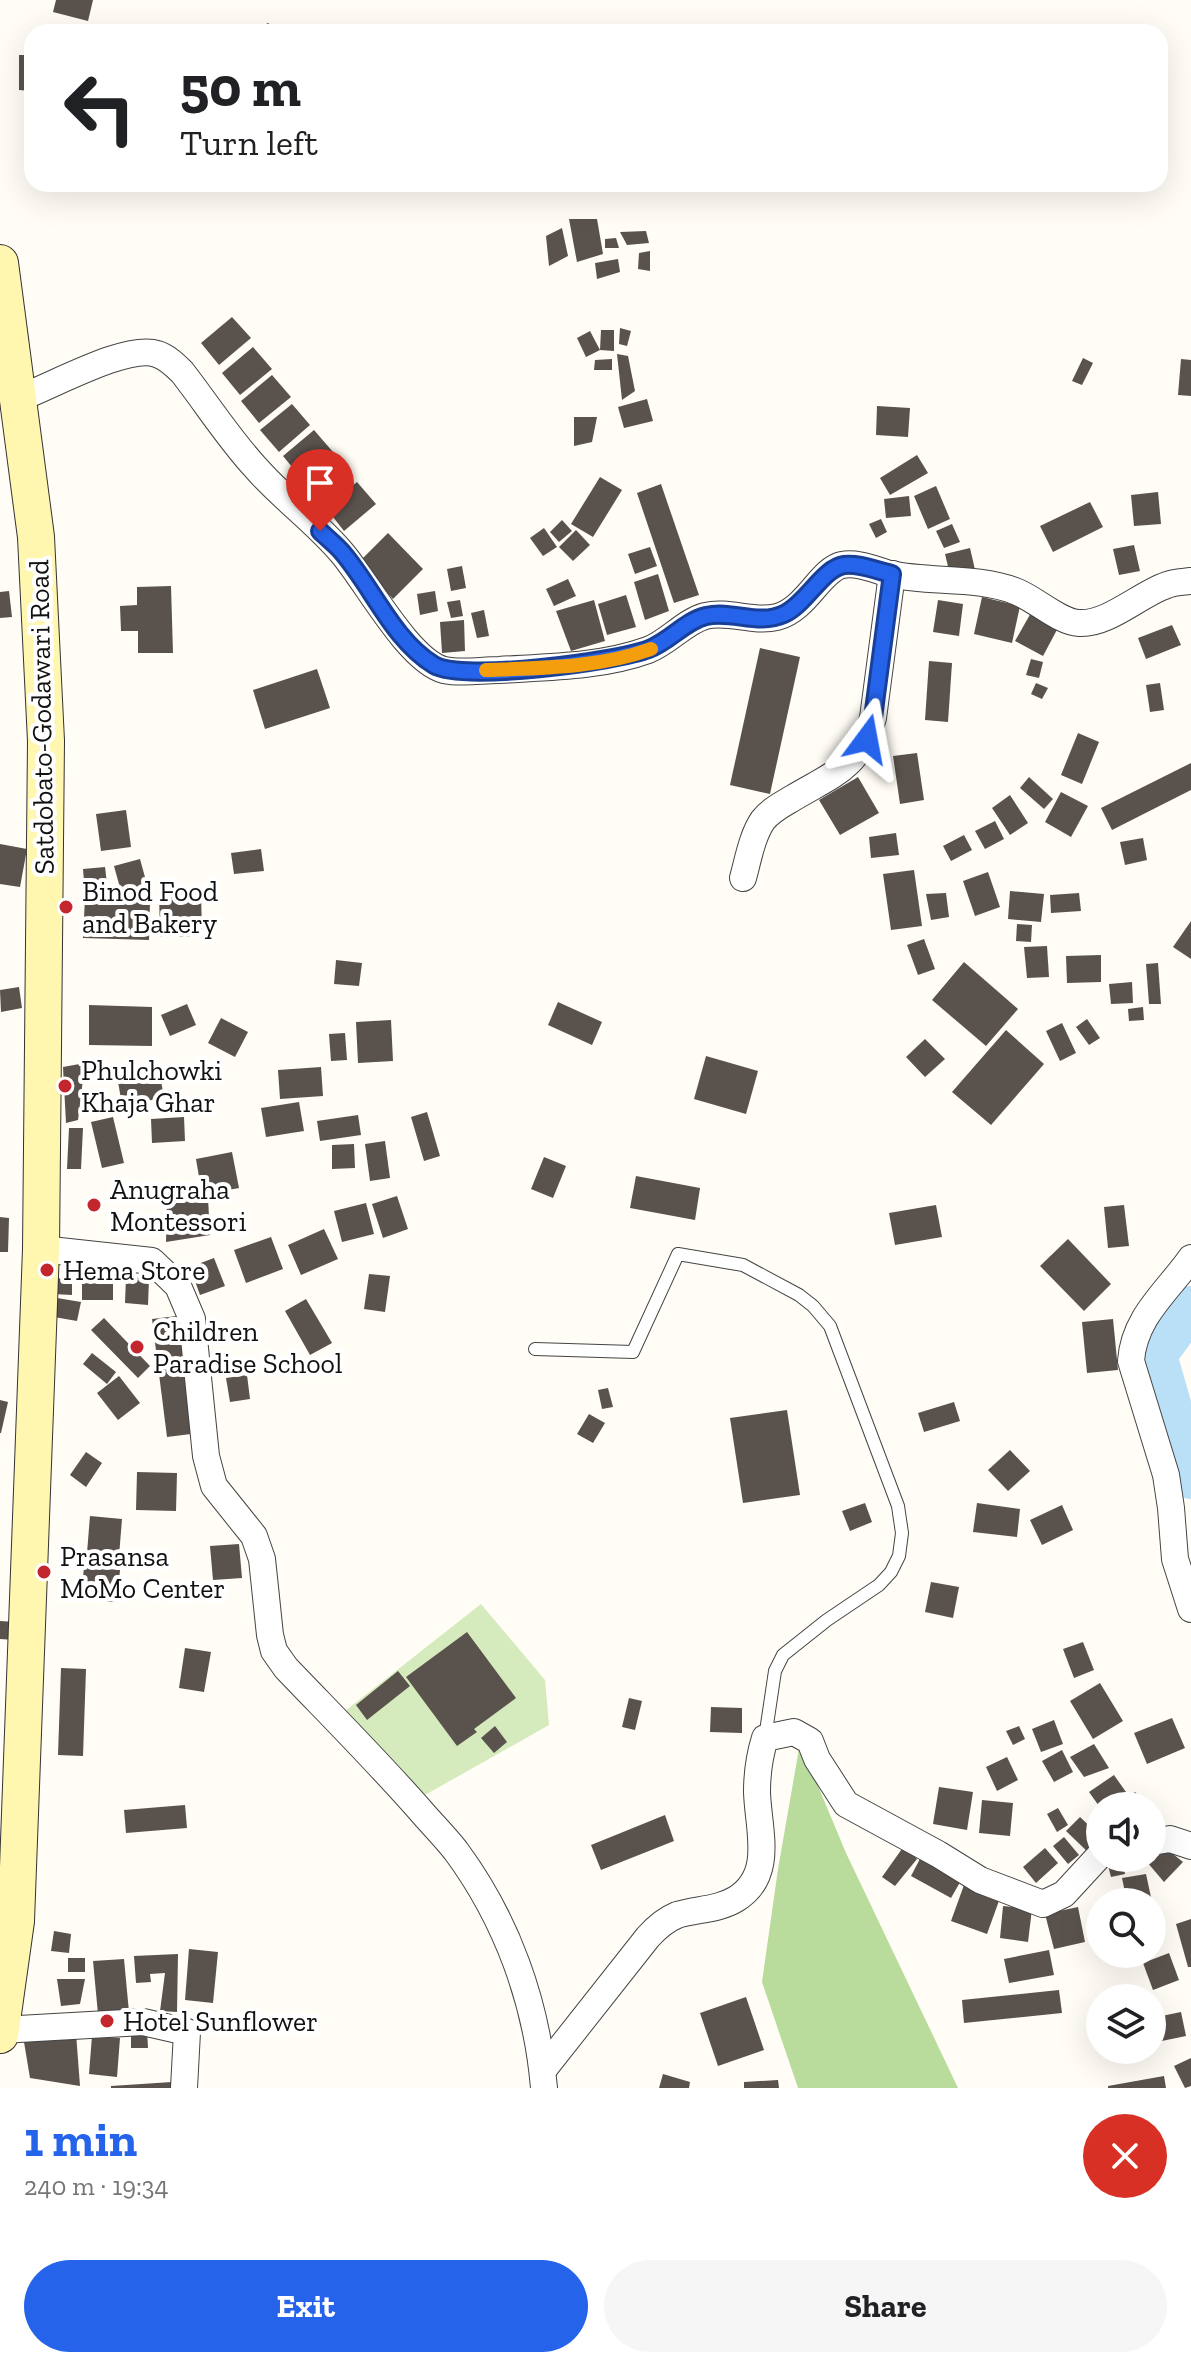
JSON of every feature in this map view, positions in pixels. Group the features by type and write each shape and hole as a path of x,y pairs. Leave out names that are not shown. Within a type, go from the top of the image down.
{"street":[{"name":"Satdobato-Godawari Road","path":"0,263 36,537 46,741 41,1249 16,1921 2,2014"},
{"path":"17,399 112,358 155,352 170,360 255,468 342,552 400,633 431,663 443,669 560,667 612,660 662,644 693,621 706,616 756,620 781,616 806,599 833,569 843,565 1012,590 1036,600 1065,620 1086,623 1168,584 1191,581"},
{"path":"743,878 762,821 782,804 847,767 867,739 873,718 892,574"},
{"path":"41,1249 152,1261 178,1286 192,1319 206,1456 214,1486 254,1536 262,1559 274,1651 286,1668 456,1851 507,1938 530,2000 544,2079"},
{"path":"1191,1258 1158,1296 1145,1318 1132,1344 1131,1361 1166,1475 1175,1559 1191,1609"},
{"path":"544,2079 648,1937 661,1924 676,1916 727,1905 740,1897 752,1883 762,1864 757,1791 765,1738 794,1732 810,1741 817,1759 846,1804 980,1880 1043,1904 1064,1894 1086,1870"},
{"path":"1166,1840 1191,1846"},
{"path":"2,2014 143,2022 187,2032 184,2088"}],"lane":[{"path":"535,1349 633,1352 678,1254 743,1265 799,1295 830,1326 898,1506 902,1533 899,1556 891,1572 879,1585 783,1655 775,1671 765,1738"}],"green space":[{"path":"481,1604 545,1680 549,1725 425,1795 345,1711"},
{"path":"800,1743 846,1853 958,2088 798,2088 762,1982"}],"building":[{"path":"56,0 93,0 88,21 53,12"},
{"path":"19,55 24,55 24,90 19,90"},
{"path":"569,219 597,219 603,254 577,262"},
{"path":"562,228 568,256 549,266 546,236"},
{"path":"646,231 649,243 627,245 620,232"},
{"path":"616,238 619,248 605,248 605,239"},
{"path":"650,251 650,271 638,269 639,253"},
{"path":"618,259 620,272 597,279 595,263"},
{"path":"232,317 251,338 219,365 201,343"},
{"path":"620,328 631,331 627,346 619,344"},
{"path":"601,330 614,330 614,351 600,350"},
{"path":"590,331 600,350 586,357 577,338"},
{"path":"253,347 272,369 240,395 222,373"},
{"path":"617,354 628,356 635,391 622,400"},
{"path":"1083,358 1093,363 1082,385 1072,381"},
{"path":"612,359 612,370 594,370 595,360"},
{"path":"1181,359 1191,360 1191,396 1178,395"},
{"path":"272,375 291,397 259,423 241,401"},
{"path":"647,399 653,421 624,428 618,407"},
{"path":"292,404 310,425 279,452 260,430"},
{"path":"877,406 910,408 908,437 876,435"},
{"path":"574,417 597,417 592,442 574,446"},
{"path":"314,430 333,452 301,478 283,456"},
{"path":"917,455 928,473 890,495 880,478"},
{"path":"335,456 353,478 322,505 304,483"},
{"path":"600,477 622,490 593,537 571,524"},
{"path":"357,482 376,504 344,531 326,508"},
{"path":"661,484 699,595 674,603 637,493"},
{"path":"936,486 950,519 928,529 914,496"},
{"path":"1158,492 1161,524 1134,526 1131,495"},
{"path":"909,496 911,516 886,518 884,499"},
{"path":"1090,502 1103,527 1053,552 1040,526"},
{"path":"881,519 887,532 876,538 869,524"},
{"path":"562,520 572,531 559,542 550,532"},
{"path":"952,524 960,542 944,548 936,531"},
{"path":"544,528 557,547 543,556 530,538"},
{"path":"576,530 590,545 573,561 559,547"},
{"path":"388,533 423,569 393,599 358,563"},
{"path":"1134,545 1140,571 1119,575 1113,549"},
{"path":"650,547 657,566 635,574 628,554"},
{"path":"970,548 976,574 951,579 945,554"},
{"path":"462,566 466,588 451,591 447,569"},
{"path":"658,574 669,611 645,620 634,582"},
{"path":"568,579 576,596 554,606 546,589"},
{"path":"171,586 173,653 138,653 138,631 121,631 120,606 137,605 137,587"},
{"path":"9,591 12,617 0,618 0,592"},
{"path":"435,591 438,611 420,615 417,594"},
{"path":"626,595 636,627 607,635 598,604"},
{"path":"982,597 1020,606 1012,643 974,634"},
{"path":"460,600 463,616 451,618 447,602"},
{"path":"594,600 605,641 571,651 556,611"},
{"path":"938,600 963,604 959,636 933,632"},
{"path":"484,610 489,636 477,638 471,613"},
{"path":"1032,611 1059,626 1043,656 1015,641"},
{"path":"464,620 465,651 442,653 440,622"},
{"path":"1172,625 1181,645 1146,659 1138,638"},
{"path":"760,648 800,657 770,794 730,785"},
{"path":"1031,659 1043,662 1039,678 1026,675"},
{"path":"929,661 952,663 948,722 925,720"},
{"path":"317,669 330,708 265,729 253,690"},
{"path":"1036,683 1048,688 1042,699 1031,694"},
{"path":"1160,683 1164,710 1150,712 1146,685"},
{"path":"1078,733 1099,742 1082,784 1061,775"},
{"path":"917,753 924,800 900,804 893,756"},
{"path":"1191,763 1191,790 1112,830 1101,808"},
{"path":"858,777 879,813 840,835 819,800"},
{"path":"1029,777 1053,799 1044,809 1020,788"},
{"path":"1061,792 1088,806 1071,837 1045,822"},
{"path":"1010,795 1028,823 1010,835 992,808"},
{"path":"126,810 131,847 101,851 96,814"},
{"path":"995,821 1004,839 985,849 975,831"},
{"path":"896,833 899,855 871,858 869,837"},
{"path":"964,835 972,850 951,861 943,846"},
{"path":"1143,838 1147,860 1125,865 1120,842"},
{"path":"0,844 27,849 20,887 0,884"},
{"path":"261,849 264,871 234,874 231,853"},
{"path":"140,859 148,888 122,895 114,866"},
{"path":"105,867 108,892 85,894 83,869"},
{"path":"914,870 922,926 891,930 883,874"},
{"path":"988,872 1000,907 975,916 963,881"},
{"path":"201,889 202,936 160,937 159,890"},
{"path":"1010,891 1044,894 1041,922 1008,919"},
{"path":"946,893 949,917 931,920 926,894"},
{"path":"1079,893 1081,911 1051,913 1050,895"},
{"path":"85,898 150,901 149,940 83,938"},
{"path":"1191,921 1191,959 1173,947"},
{"path":"1017,924 1032,925 1031,942 1016,941"},
{"path":"924,939 935,969 918,975 907,945"},
{"path":"1047,946 1049,977 1027,978 1024,947"},
{"path":"1101,955 1101,982 1067,983 1066,956"},
{"path":"336,960 362,963 359,986 334,984"},
{"path":"964,962 1018,1009 986,1046 932,1000"},
{"path":"1158,963 1161,1004 1149,1004 1146,964"},
{"path":"1132,982 1133,1003 1111,1004 1109,984"},
{"path":"19,987 22,1008 1,1012 0,990"},
{"path":"558,1002 602,1022 592,1045 548,1025"},
{"path":"187,1004 196,1025 170,1036 161,1015"},
{"path":"89,1005 152,1007 152,1046 89,1045"},
{"path":"1143,1007 1144,1020 1129,1021 1128,1009"},
{"path":"221,1018 248,1032 235,1057 208,1043"},
{"path":"1087,1019 1100,1038 1089,1045 1076,1027"},
{"path":"391,1020 393,1061 358,1063 356,1022"},
{"path":"1062,1023 1076,1053 1060,1061 1046,1031"},
{"path":"1006,1030 1044,1064 991,1125 952,1092"},
{"path":"345,1033 347,1060 331,1061 329,1034"},
{"path":"925,1039 945,1059 925,1077 906,1057"},
{"path":"706,1056 758,1071 746,1114 694,1099"},
{"path":"85,1063 78,1120 66,1123 63,1067"},
{"path":"158,1063 164,1098 122,1105 116,1070"},
{"path":"321,1067 323,1096 280,1099 278,1070"},
{"path":"299,1102 304,1131 266,1137 261,1108"},
{"path":"427,1112 440,1156 424,1161 411,1117"},
{"path":"358,1115 361,1135 320,1141 317,1121"},
{"path":"113,1117 124,1163 102,1168 91,1122"},
{"path":"184,1117 185,1141 152,1143 151,1119"},
{"path":"69,1128 83,1128 81,1169 67,1169"},
{"path":"385,1141 390,1178 370,1181 365,1144"},
{"path":"354,1144 355,1168 332,1169 332,1145"},
{"path":"232,1152 239,1188 202,1195 196,1159"},
{"path":"544,1157 566,1166 553,1198 531,1189"},
{"path":"636,1176 700,1188 695,1220 630,1208"},
{"path":"167,1195 208,1198 210,1235 166,1242"},
{"path":"397,1196 408,1229 383,1238 372,1204"},
{"path":"366,1203 374,1234 342,1242 334,1211"},
{"path":"936,1205 942,1237 895,1245 889,1213"},
{"path":"1124,1205 1129,1246 1108,1248 1104,1207"},
{"path":"0,1217 9,1218 8,1252 0,1252"},
{"path":"324,1229 338,1259 301,1275 288,1245"},
{"path":"271,1237 283,1269 246,1283 234,1250"},
{"path":"1068,1239 1111,1284 1084,1311 1040,1266"},
{"path":"214,1258 225,1286 200,1295 190,1267"},
{"path":"82,1263 113,1263 113,1300 82,1300"},
{"path":"369,1274 390,1276 385,1312 364,1309"},
{"path":"126,1277 149,1278 148,1305 125,1303"},
{"path":"54,1278 72,1279 72,1295 53,1294"},
{"path":"57,1298 81,1302 77,1321 54,1317"},
{"path":"306,1299 332,1343 310,1355 285,1311"},
{"path":"185,1315 199,1433 167,1437 152,1319"},
{"path":"104,1318 150,1366 138,1378 91,1330"},
{"path":"1113,1319 1118,1370 1087,1373 1082,1322"},
{"path":"92,1353 116,1372 107,1384 83,1364"},
{"path":"247,1375 250,1399 230,1402 226,1378"},
{"path":"119,1376 140,1403 118,1420 97,1393"},
{"path":"608,1388 613,1407 602,1409 598,1390"},
{"path":"0,1400 8,1402 1,1433 0,1433"},
{"path":"954,1402 960,1421 924,1432 918,1413"},
{"path":"787,1410 800,1495 743,1503 730,1418"},
{"path":"589,1414 605,1423 593,1443 577,1434"},
{"path":"1010,1450 1030,1471 1008,1491 988,1470"},
{"path":"86,1452 102,1463 86,1487 70,1475"},
{"path":"137,1472 177,1473 176,1511 136,1510"},
{"path":"865,1503 872,1522 850,1531 842,1511"},
{"path":"977,1503 1020,1509 1017,1537 973,1532"},
{"path":"1062,1505 1073,1530 1042,1545 1030,1520"},
{"path":"90,1516 122,1519 119,1556 87,1553"},
{"path":"239,1544 242,1578 213,1580 210,1546"},
{"path":"84,1567 120,1570 117,1602 81,1599"},
{"path":"931,1582 959,1587 953,1618 925,1612"},
{"path":"0,1621 16,1622 15,1640 0,1639"},
{"path":"467,1632 516,1698 474,1729 477,1732 457,1746 406,1677"},
{"path":"1083,1642 1094,1670 1074,1678 1063,1649"},
{"path":"185,1648 211,1652 204,1692 179,1688"},
{"path":"61,1668 86,1669 83,1756 58,1755"},
{"path":"398,1671 410,1686 367,1720 356,1705"},
{"path":"1100,1683 1123,1721 1093,1739 1070,1701"},
{"path":"629,1698 642,1701 635,1730 622,1727"},
{"path":"711,1707 742,1708 742,1733 710,1732"},
{"path":"1172,1718 1185,1748 1147,1764 1134,1733"},
{"path":"1054,1720 1063,1744 1041,1752 1032,1729"},
{"path":"495,1726 507,1742 494,1753 481,1738"},
{"path":"1019,1726 1025,1739 1013,1745 1006,1731"},
{"path":"1094,1744 1109,1768 1084,1777 1070,1757"},
{"path":"1062,1750 1073,1772 1054,1782 1042,1761"},
{"path":"1007,1757 1018,1780 997,1791 986,1767"},
{"path":"1114,1775 1126,1792 1089,1792"},
{"path":"939,1787 973,1792 967,1830 933,1824"},
{"path":"982,1800 1013,1803 1010,1836 979,1833"},
{"path":"185,1805 187,1828 126,1833 124,1810"},
{"path":"1058,1808 1068,1825 1057,1832 1047,1814"},
{"path":"665,1815 674,1841 601,1870 591,1845"},
{"path":"1080,1817 1086,1823 1086,1850 1066,1831"},
{"path":"1064,1837 1079,1855 1068,1864 1053,1846"},
{"path":"904,1846 917,1859 895,1886 882,1877"},
{"path":"1045,1848 1058,1863 1036,1883 1023,1867"},
{"path":"1166,1851 1183,1862 1164,1882 1156,1872 1166,1872"},
{"path":"922,1855 963,1877 951,1898 911,1876"},
{"path":"1110,1872 1125,1872 1125,1874 1111,1877"},
{"path":"1146,1874 1149,1888 1124,1888 1122,1878"},
{"path":"964,1885 1000,1898 987,1934 951,1921"},
{"path":"1003,1906 1032,1909 1028,1942 1000,1938"},
{"path":"1078,1907 1085,1942 1054,1949 1045,1914"},
{"path":"1191,1919 1191,1967 1188,1967 1176,1924"},
{"path":"54,1931 71,1934 69,1953 51,1951"},
{"path":"189,1949 218,1952 213,2003 185,2000"},
{"path":"1049,1950 1054,1975 1009,1983 1004,1959"},
{"path":"1169,1953 1179,1980 1166,1985 1151,1984 1145,1968 1166,1968 1166,1954"},
{"path":"178,1954 177,2012 160,2011 165,1973 150,1974 151,1982 136,1983 134,1956"},
{"path":"68,1958 85,1958 85,1972 68,1972"},
{"path":"124,1959 129,2012 98,2014 93,1961"},
{"path":"57,1979 85,1979 80,2004 61,2006"},
{"path":"1059,1990 1062,2013 964,2023 962,2000"},
{"path":"746,1997 764,2050 718,2066 700,2013"},
{"path":"1181,2012 1186,2036 1166,2040 1166,2015"},
{"path":"131,2030 147,2030 148,2048 131,2048"},
{"path":"76,2033 80,2086 30,2078 23,2036"},
{"path":"92,2036 120,2038 117,2077 89,2074"},
{"path":"1191,2058 1191,2086 1185,2088 1174,2066"},
{"path":"663,2074 690,2082 689,2088 659,2088"},
{"path":"1164,2076 1166,2088 1108,2088 1108,2086"},
{"path":"778,2080 779,2088 744,2088 744,2082"},
{"path":"172,2082 172,2088 111,2088 111,2086"}],"waterway":[{"path":"1191,1307 1156,1355 1191,1478"}],"slow traffic":[{"path":"486,670 560,667 612,660 651,649"}],"place":[{"name":"Binod Food and Bakery","path":"66,907"},
{"name":"Phulchowki Khaja Ghar","path":"65,1086"},
{"name":"Anugraha Montessori","path":"94,1205"},
{"name":"Hema Store","path":"47,1270"},
{"name":"Children Paradise School","path":"137,1347"},
{"name":"Prasansa MoMo Center","path":"44,1572"},
{"name":"Hotel Sunflower","path":"107,2021"}],"route":[{"path":"320,531 342,552 400,633 419,653 443,669 461,671 560,667 612,660 662,644 693,621 706,616 756,620 781,616 806,599 833,569 843,565 892,574 873,718 867,739"}]}
